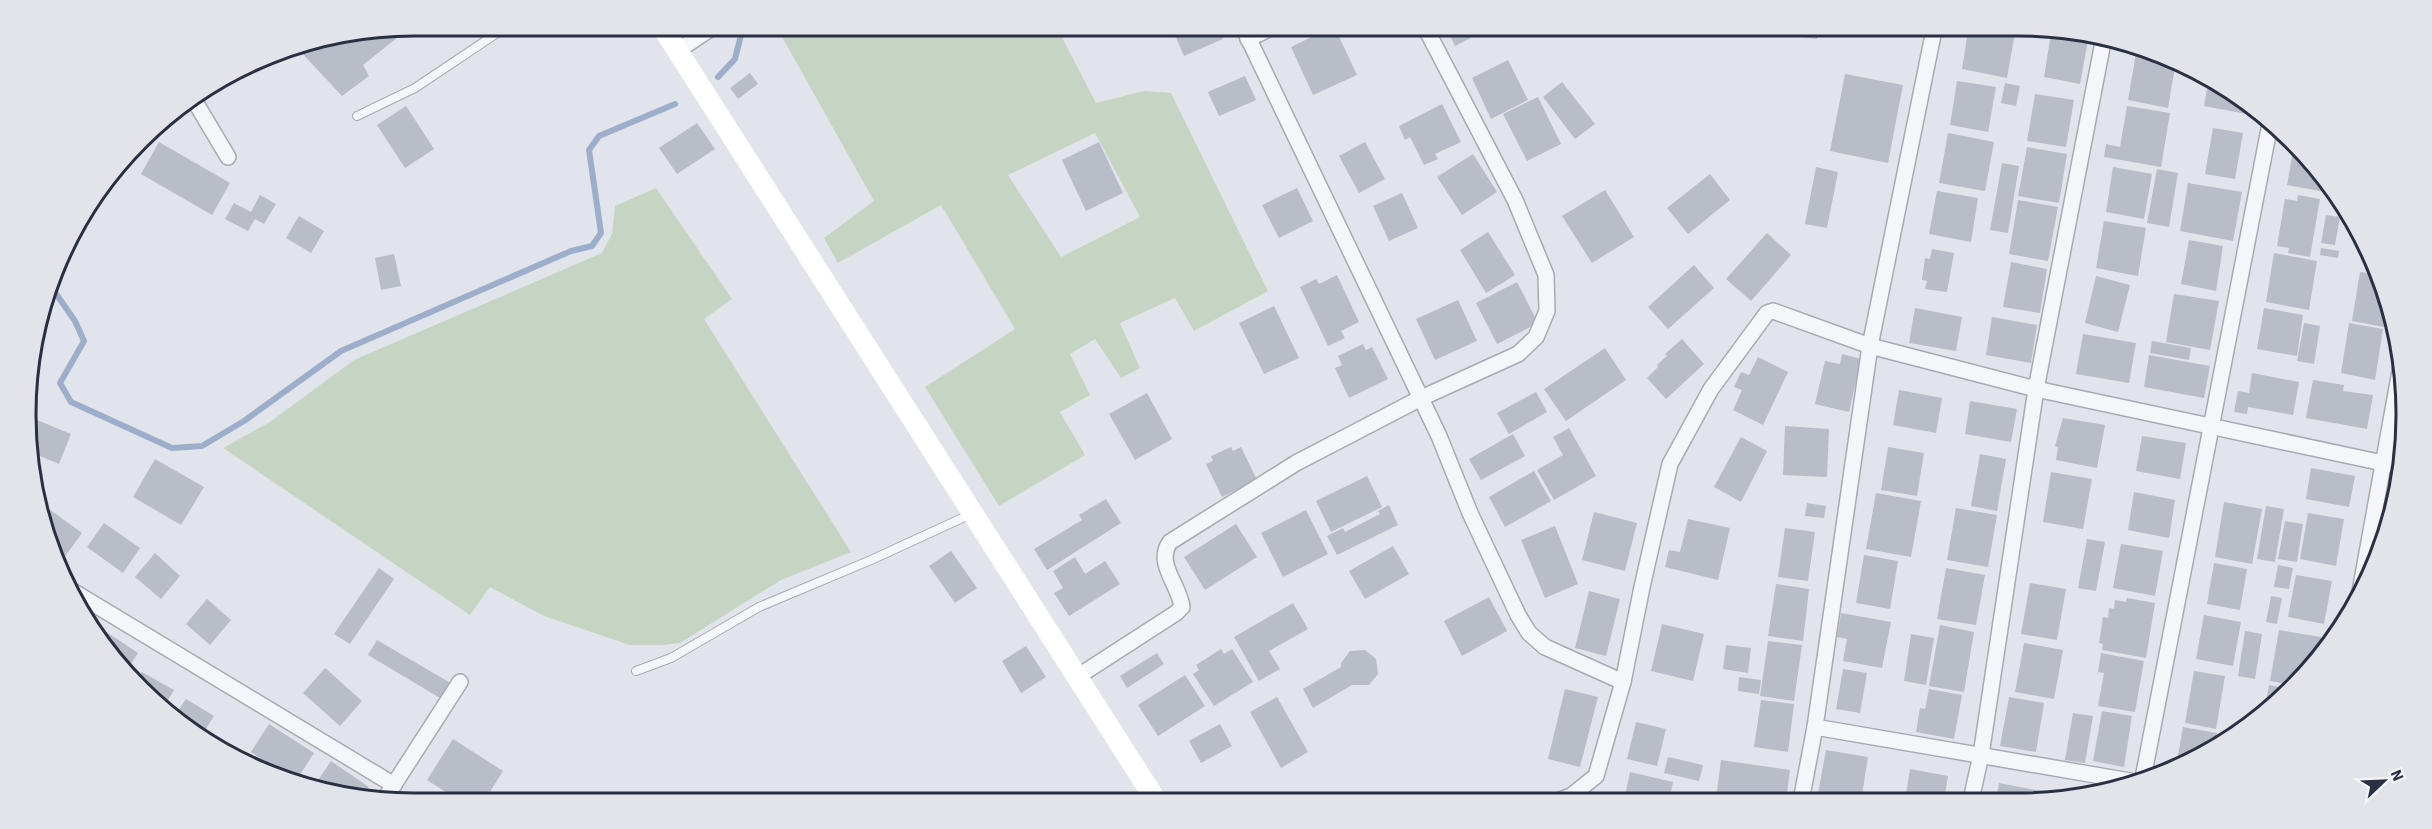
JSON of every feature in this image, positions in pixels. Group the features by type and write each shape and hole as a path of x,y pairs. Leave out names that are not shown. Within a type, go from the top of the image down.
{"main road":[{"path":"667,36 1151,793"}],"street":[{"path":"677,51 700,36"},
{"path":"1247,36 1419,399 1439,436 1470,513 1529,633 1545,647 1623,682"},
{"path":"1077,677 1182,607 1164,558 1164,550 1170,542 1296,463 1419,399 1518,354 1536,337 1547,310 1546,275 1515,200 1429,36"},
{"path":"1803,793 1815,727 1870,346 1933,36"},
{"path":"1973,793 1981,755 2036,389 2102,46"},
{"path":"197,105 228,157"},
{"path":"2144,771 2269,131"},
{"path":"1575,793 1596,776 1623,682 1670,464 1718,380 1767,314 1773,311 1870,346 2036,389 2391,465"},
{"path":"2370,551 2391,465 2396,419"},
{"path":"84,598 394,785"},
{"path":"389,792 460,682"},
{"path":"1815,727 2118,779"}],"lane":[{"path":"357,116 415,88 494,36"},
{"path":"636,671 671,658 759,607 871,560 971,514"}],"green space":[{"path":"781,36 1061,36 1096,103 1144,91 1171,93 1268,291 1194,331 1175,298 1120,323 1140,368 1121,378 1095,339 1070,354 1090,395 1060,412 1085,455 999,506 925,387 1015,329 941,205 838,263 824,238 874,201","holes":["1095,133 1140,217 1061,257 1008,175"]},
{"path":"656,188 732,299 704,319 851,552 781,580 680,643 630,645 544,616 490,587 470,615 223,448 270,422 354,360 602,253 612,234 615,206"}],"building":[{"path":"1175,36 1222,36 1223,39 1184,56"},
{"path":"1314,36 1339,36 1357,75 1313,95 1291,47"},
{"path":"1450,36 1475,36 1455,46"},
{"path":"1795,36 1817,36 1817,39"},
{"path":"1967,36 2014,36 2007,78 1962,69"},
{"path":"399,37 363,65 369,76 342,96 302,53 341,43"},
{"path":"2050,38 2088,42 2080,84 2044,77"},
{"path":"2136,55 2174,70 2168,108 2128,100"},
{"path":"1508,60 1528,100 1491,119 1472,78"},
{"path":"750,73 758,84 738,99 730,88"},
{"path":"1845,74 1903,85 1888,163 1830,151"},
{"path":"1245,76 1256,100 1219,116 1208,92"},
{"path":"1957,81 1996,87 1988,132 1950,125"},
{"path":"1562,82 1595,124 1575,139 1543,97"},
{"path":"2005,83 2020,86 2016,106 2001,103"},
{"path":"2207,87 2248,114 2204,106"},
{"path":"2035,94 2074,100 2066,147 2027,141"},
{"path":"1538,97 1561,144 1527,161 1503,114"},
{"path":"1442,104 1461,142 1435,154 1438,159 1424,165 1410,137 1405,140 1399,126"},
{"path":"406,106 434,149 405,168 377,125"},
{"path":"2127,106 2170,113 2161,167 2104,157 2106,144 2120,147"},
{"path":"697,123 715,149 677,174 659,148"},
{"path":"2213,128 2243,133 2235,179 2205,174"},
{"path":"1948,133 1994,142 1985,191 1939,183"},
{"path":"159,142 230,183 212,215 141,174"},
{"path":"1099,142 1123,193 1086,211 1062,160"},
{"path":"1365,142 1385,179 1359,193 1339,156"},
{"path":"2027,147 2067,154 2059,203 2018,196"},
{"path":"1473,154 1497,192 1462,215 1437,177"},
{"path":"2292,155 2323,192 2287,185"},
{"path":"2002,163 2019,166 2008,233 1990,230"},
{"path":"1816,167 1838,172 1827,228 1805,224"},
{"path":"2113,167 2152,174 2144,219 2106,212"},
{"path":"2157,169 2178,173 2169,227 2147,223"},
{"path":"1710,174 1730,200 1688,234 1667,208"},
{"path":"2188,183 2242,192 2233,241 2180,231"},
{"path":"1297,188 1313,221 1279,238 1262,205"},
{"path":"1605,190 1634,237 1592,263 1562,216"},
{"path":"1937,191 1978,198 1971,242 1929,234"},
{"path":"1402,193 1418,228 1389,241 1373,206"},
{"path":"260,195 276,204 264,224 255,219 248,231 225,219 234,203 251,212"},
{"path":"2298,195 2320,199 2310,257 2288,253 2289,248 2277,246 2285,199 2297,201"},
{"path":"2018,200 2058,207 2048,261 2009,254"},
{"path":"2326,215 2340,217 2335,245 2321,243"},
{"path":"299,216 324,231 311,253 286,238"},
{"path":"2104,221 2146,228 2138,276 2096,268"},
{"path":"1488,232 1515,275 1486,293 1460,250"},
{"path":"1767,233 1791,255 1751,301 1726,279"},
{"path":"2189,240 2223,246 2216,291 2181,284"},
{"path":"2321,248 2339,251 2338,258 2320,255"},
{"path":"1932,249 1954,253 1947,292 1925,289 1927,281 1922,280 1925,258 1930,259"},
{"path":"2274,253 2317,261 2309,310 2266,302"},
{"path":"394,254 401,286 381,290 375,258"},
{"path":"2011,262 2047,269 2040,313 2003,307"},
{"path":"1694,265 1714,288 1668,329 1648,307"},
{"path":"2360,272 2368,273 2376,293 2384,327 2352,321"},
{"path":"1337,275 1359,322 1341,331 1345,338 1328,346 1300,287 1316,279 1319,284"},
{"path":"2096,276 2130,285 2118,332 2085,323"},
{"path":"1517,282 1538,323 1497,344 1476,303"},
{"path":"2174,294 2219,301 2210,350 2166,342"},
{"path":"1458,300 1477,341 1435,360 1416,319"},
{"path":"1274,306 1299,358 1264,374 1239,323"},
{"path":"1915,308 1962,317 1956,351 1909,343"},
{"path":"2264,308 2303,315 2297,356 2257,349"},
{"path":"1992,317 2037,325 2031,363 1986,355"},
{"path":"2304,323 2320,326 2314,364 2297,361"},
{"path":"2349,323 2383,329 2375,380 2341,373"},
{"path":"2083,334 2136,343 2129,383 2076,374"},
{"path":"1682,339 1704,364 1666,399 1647,378 1667,356 1665,354"},
{"path":"2152,341 2191,348 2189,360 2150,353"},
{"path":"1363,344 1366,350 1372,347 1388,379 1349,398 1335,368 1342,365 1338,356"},
{"path":"1605,348 1626,380 1566,421 1544,389"},
{"path":"1842,354 1861,359 1849,412 1815,404 1825,361 1840,364"},
{"path":"2149,355 2210,366 2204,398 2144,387"},
{"path":"1758,357 1788,372 1763,425 1733,410 1742,390 1734,387 1741,372 1749,375"},
{"path":"2252,373 2299,382 2293,415 2248,407 2247,414 2234,412 2238,391 2249,393"},
{"path":"2313,380 2344,385 2343,391 2373,395 2367,429 2306,418"},
{"path":"1899,390 1942,398 1936,433 1893,425"},
{"path":"1536,392 1547,412 1509,434 1497,413"},
{"path":"1147,393 1172,439 1135,460 1109,414"},
{"path":"1970,401 2017,409 2011,442 1965,434"},
{"path":"2063,418 2105,425 2097,468 2056,460 2058,447 2055,446"},
{"path":"36,420 71,434 59,464 38,455"},
{"path":"1785,426 1829,429 1827,477 1783,475"},
{"path":"1569,428 1596,476 1554,500 1537,470 1563,455 1553,437"},
{"path":"1513,434 1525,456 1481,480 1469,459"},
{"path":"2142,436 2186,443 2180,479 2136,471"},
{"path":"1741,437 1767,451 1741,502 1714,487"},
{"path":"1231,447 1233,451 1241,447 1257,480 1222,497 1206,464 1213,461 1211,456"},
{"path":"1888,447 1924,453 1917,496 1881,490"},
{"path":"1980,454 2006,459 1997,511 1971,506"},
{"path":"155,459 204,487 181,525 133,497"},
{"path":"2311,468 2355,476 2349,507 2306,499"},
{"path":"1534,471 1551,501 1505,527 1489,497"},
{"path":"2051,472 2092,479 2083,529 2043,522"},
{"path":"1367,476 1382,507 1331,532 1316,501"},
{"path":"2134,492 2175,500 2169,538 2128,530"},
{"path":"1876,493 1921,501 1911,557 1866,549"},
{"path":"1106,499 1121,523 1047,570 1034,549 1082,520 1079,515"},
{"path":"2224,502 2262,509 2252,564 2215,557"},
{"path":"1807,503 1826,506 1824,518 1805,516"},
{"path":"1389,505 1398,525 1337,555 1327,536 1343,528 1345,532 1380,514 1378,511"},
{"path":"2266,506 2284,509 2275,562 2257,559"},
{"path":"48,508 82,533 64,557"},
{"path":"1956,508 1997,515 1988,567 1947,560"},
{"path":"1306,510 1328,554 1283,577 1261,533"},
{"path":"1594,512 1637,523 1625,571 1582,560"},
{"path":"2308,513 2344,519 2336,566 2300,559"},
{"path":"1688,519 1730,528 1718,580 1665,567 1669,550 1680,552"},
{"path":"2285,521 2303,524 2297,562 2278,559"},
{"path":"104,523 140,548 123,573 87,547"},
{"path":"1236,524 1257,557 1205,590 1184,557"},
{"path":"1555,526 1578,584 1545,598 1521,540"},
{"path":"1785,528 1815,532 1808,581 1778,577"},
{"path":"2087,539 2105,542 2096,591 2078,588"},
{"path":"2121,544 2163,551 2155,596 2113,588"},
{"path":"1393,546 1409,574 1365,599 1349,571"},
{"path":"951,551 977,588 955,603 929,566"},
{"path":"155,553 180,576 161,599 135,577"},
{"path":"1864,555 1898,561 1890,609 1856,603"},
{"path":"1075,557 1085,574 1105,561 1120,584 1069,616 1054,593 1063,588 1053,571"},
{"path":"2214,563 2247,569 2240,610 2207,604"},
{"path":"2278,565 2293,568 2289,589 2274,587"},
{"path":"379,568 394,579 350,644 334,634"},
{"path":"1946,568 1985,575 1976,625 1937,619"},
{"path":"2296,575 2332,581 2324,624 2288,617"},
{"path":"2030,583 2066,589 2057,640 2021,634"},
{"path":"1776,584 1809,589 1803,641 1768,636"},
{"path":"1589,591 1620,599 1606,656 1575,648"},
{"path":"2271,596 2282,598 2277,624 2266,622"},
{"path":"1489,597 1507,631 1462,656 1444,621"},
{"path":"2127,598 2155,603 2146,658 2102,650 2103,644 2099,643 2103,617 2108,618 2109,608 2114,609 2115,600 2126,602"},
{"path":"207,599 231,620 210,645 186,624"},
{"path":"1293,603 1308,629 1269,651 1280,669 1259,681 1234,637"},
{"path":"1841,613 1891,622 1882,668 1843,661 1847,639 1837,637"},
{"path":"2204,615 2241,622 2233,666 2196,659"},
{"path":"1662,624 1704,634 1693,681 1651,671"},
{"path":"1940,625 1974,632 1964,692 1929,686"},
{"path":"2279,630 2321,637 2318,645 2283,683 2270,681"},
{"path":"2245,631 2262,634 2255,679 2238,676"},
{"path":"105,632 138,653 130,664 114,645"},
{"path":"1911,634 1934,638 1926,685 1904,681"},
{"path":"377,640 454,685 445,701 368,655"},
{"path":"1768,641 1802,645 1794,701 1760,696"},
{"path":"2024,643 2063,650 2054,699 2015,692"},
{"path":"1726,645 1751,648 1748,673 1723,669"},
{"path":"1026,646 1046,677 1021,693 1002,661"},
{"path":"1221,649 1224,654 1232,649 1253,682 1214,706 1193,674 1199,670 1196,665"},
{"path":"1365,650 1376,659 1378,674 1369,685 1352,685 1313,708 1303,689 1341,667 1341,663 1350,651"},
{"path":"1157,653 1164,664 1127,688 1120,676"},
{"path":"2101,653 2144,661 2135,712 2098,706 2104,673 2098,672"},
{"path":"325,668 362,701 340,726 303,693"},
{"path":"1843,669 1867,673 1860,713 1836,709"},
{"path":"2194,671 2225,676 2216,729 2185,723"},
{"path":"142,672 174,690 167,701 147,682 140,675"},
{"path":"1185,675 1205,706 1158,736 1138,705"},
{"path":"1739,677 1761,680 1759,694 1738,691"},
{"path":"2269,685 2280,687 2267,699"},
{"path":"1565,689 1598,697 1580,767 1548,759"},
{"path":"1929,689 1962,695 1954,739 1916,732 1920,708 1925,709"},
{"path":"1277,697 1308,752 1281,768 1250,712"},
{"path":"2009,697 2044,703 2036,752 2000,746"},
{"path":"186,699 214,716 205,730 178,710"},
{"path":"1761,700 1794,704 1788,752 1754,747"},
{"path":"2102,711 2132,716 2124,767 2093,761"},
{"path":"2073,713 2093,716 2085,763 2065,760"},
{"path":"1636,722 1666,729 1657,766 1627,759"},
{"path":"269,724 314,753 300,775 269,763 251,752"},
{"path":"1220,724 1232,746 1201,763 1189,741"},
{"path":"2183,727 2217,733 2217,736 2207,742 2178,757"},
{"path":"453,739 503,771 489,793 447,793 427,780"},
{"path":"1826,750 1868,757 1862,793 1818,793"},
{"path":"1668,757 1703,765 1699,781 1664,773"},
{"path":"1721,760 1790,770 1787,793 1717,793"},
{"path":"331,761 369,787 365,790 318,780"},
{"path":"1910,769 1948,776 1945,793 1906,793"},
{"path":"1630,772 1673,782 1671,793 1626,793"},
{"path":"1999,783 2041,791 2041,792 1997,793"}],"waterway":[{"path":"718,77 735,59 741,36"},
{"path":"56,294 75,321 84,341 60,383 71,402 172,448 202,446 244,421 341,351 571,251 592,246 601,233 589,150 599,136 675,104"}]}
